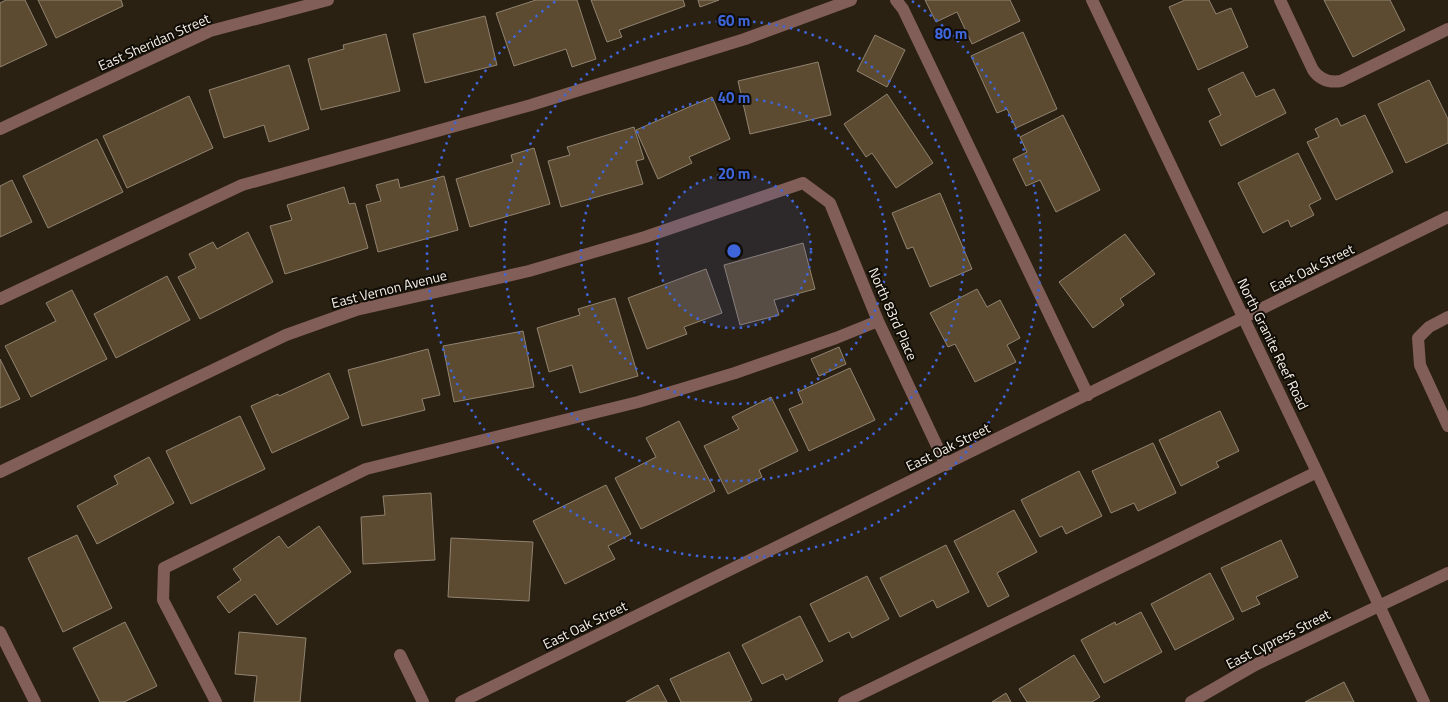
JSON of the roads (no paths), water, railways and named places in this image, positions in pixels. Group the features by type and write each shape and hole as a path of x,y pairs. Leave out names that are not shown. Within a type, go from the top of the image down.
{"street":[{"name":"East Sheridan Street","path":"0,130 210,31 328,0"},
{"path":"0,299 242,184 531,105 745,38 852,0"},
{"path":"896,0 903,9 1088,395"},
{"name":"North Granite Reef Road","path":"1092,0 1317,472 1424,702"},
{"path":"1280,0 1313,70 1318,76 1333,82 1341,80 1448,29"},
{"name":"North 83rd Place","path":"802,183 830,203 878,321 946,465"},
{"name":"East Vernon Avenue","path":"0,472 286,336 356,310 529,271 645,237 802,183"},
{"name":"East Oak Street","path":"461,702 1244,319 1448,217"},
{"path":"1448,317 1429,327 1418,338 1420,365 1448,426"},
{"path":"216,702 163,600 164,568 366,469 638,402 735,373 836,338 878,321"},
{"path":"844,702 1317,472"},
{"name":"East Cypress Street","path":"1191,702 1255,665 1448,573"},
{"path":"0,632 35,702"},
{"path":"400,655 423,702"}]}
